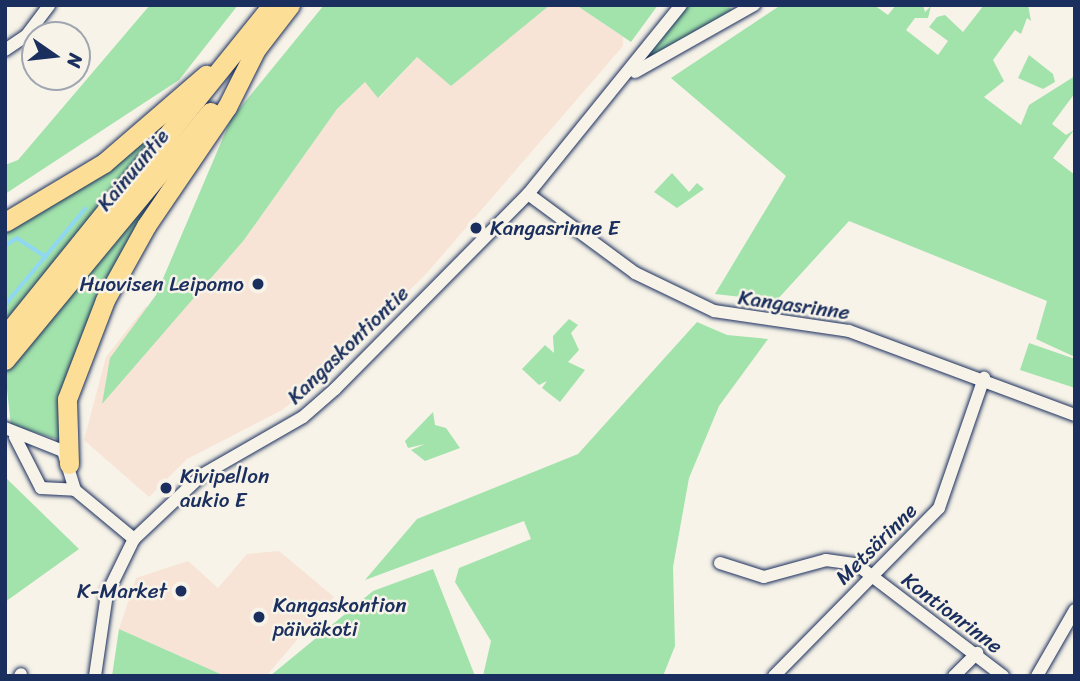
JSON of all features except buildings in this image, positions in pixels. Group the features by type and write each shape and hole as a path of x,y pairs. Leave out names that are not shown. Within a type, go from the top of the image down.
{"highway":[{"name":"Kainuuntie","path":"5,360 252,43 272,5"},
{"name":"Kainuuntie","path":"5,336 252,43 290,5"},
{"path":"5,222 104,163 252,43"},
{"path":"69,464 67,399 105,300 146,226 227,107 252,43"}],"street":[{"path":"5,50 49,5"},
{"name":"Kangaskontiontie","path":"95,676 107,594 134,539 202,475 325,399 528,194 632,74 681,5"},
{"name":"Kangaskontiontie","path":"632,74 754,5"},
{"name":"Kangasrinne","path":"528,194 635,273 714,311 849,331 984,378 1075,415"},
{"name":"Metsärinne","path":"774,676 869,575 915,539 939,508 984,378"},
{"path":"9,432 62,450 69,464 75,490"},
{"path":"9,432 32,479 53,489 75,490 134,539"},
{"path":"53,489 66,480 69,464"},
{"name":"Kontionrinne","path":"720,564 764,577 826,560 856,564 977,653 1003,676"},
{"path":"1037,676 1075,610"},
{"path":"954,676 977,653"}],"shaded area":[{"path":"550,5 576,5 623,37 623,46 426,274 316,383 282,410 187,459 149,497 84,440 106,357 146,306 170,325 244,240 337,109 365,82 379,98 417,57 451,85"},
{"name":"Kangaskontion päiväkoti","path":"279,551 334,597 266,676 225,676 119,629 136,578 188,561 218,588 247,554"}],"green space":[{"path":"150,5 238,5 179,80 5,194 5,165 18,160 77,91 91,91 91,74"},
{"path":"324,5 550,5 451,86 417,57 378,98 365,82 337,109 244,240 102,404 110,358 156,295 231,119"},
{"path":"576,5 658,5 631,42"},
{"path":"685,5 728,5 734,13 642,62"},
{"path":"781,5 874,5 888,15 896,5 923,5 925,12 931,6 928,18 915,18 906,30 938,55 948,41 929,27 937,17 945,15 963,32 984,5 1028,5 1031,21 1027,18 1021,34 1015,30 993,60 1004,81 984,97 1021,125 1029,105 1075,76 1075,93 1052,124 1066,135 1074,130 1053,158 1075,175 1075,357 1036,339 1047,301 849,221 776,301 715,294 786,176 671,78"},
{"path":"1029,55 1053,74 1055,82 1043,89 1018,78"},
{"path":"186,100 5,324 5,227"},
{"path":"171,170 63,397 60,440 11,425 5,372"},
{"path":"672,173 689,192 697,183 704,189 677,208 654,192"},
{"path":"569,319 578,325 571,333 579,350 568,362 585,370 560,402 542,388 547,381 539,385 522,369 545,345 554,353 553,336"},
{"path":"697,322 727,335 768,339 719,406 689,478 673,567 675,646 663,676 483,676 491,641 455,582 459,568 531,539 524,521 365,580 417,519 578,454"},
{"path":"1029,343 1075,359 1075,388 1020,370"},
{"path":"433,412 435,425 446,428 460,448 425,461 411,450 425,444 408,448 405,441"},
{"path":"5,477 79,549 5,602"},
{"path":"433,569 475,676 270,676 373,591"},
{"path":"119,629 182,657 225,676 112,676"}],"waterway":[{"path":"5,305 85,209"},
{"path":"5,246 17,238 46,257"}],"place":[{"name":"Kangasrinne E","path":"476,228"},
{"name":"Huovisen Leipomo","path":"258,284"},
{"name":"Kivipellon aukio E","path":"166,488"},
{"name":"K-Market","path":"181,591"},
{"name":"Kangaskontion päiväkoti","path":"259,617"}]}
